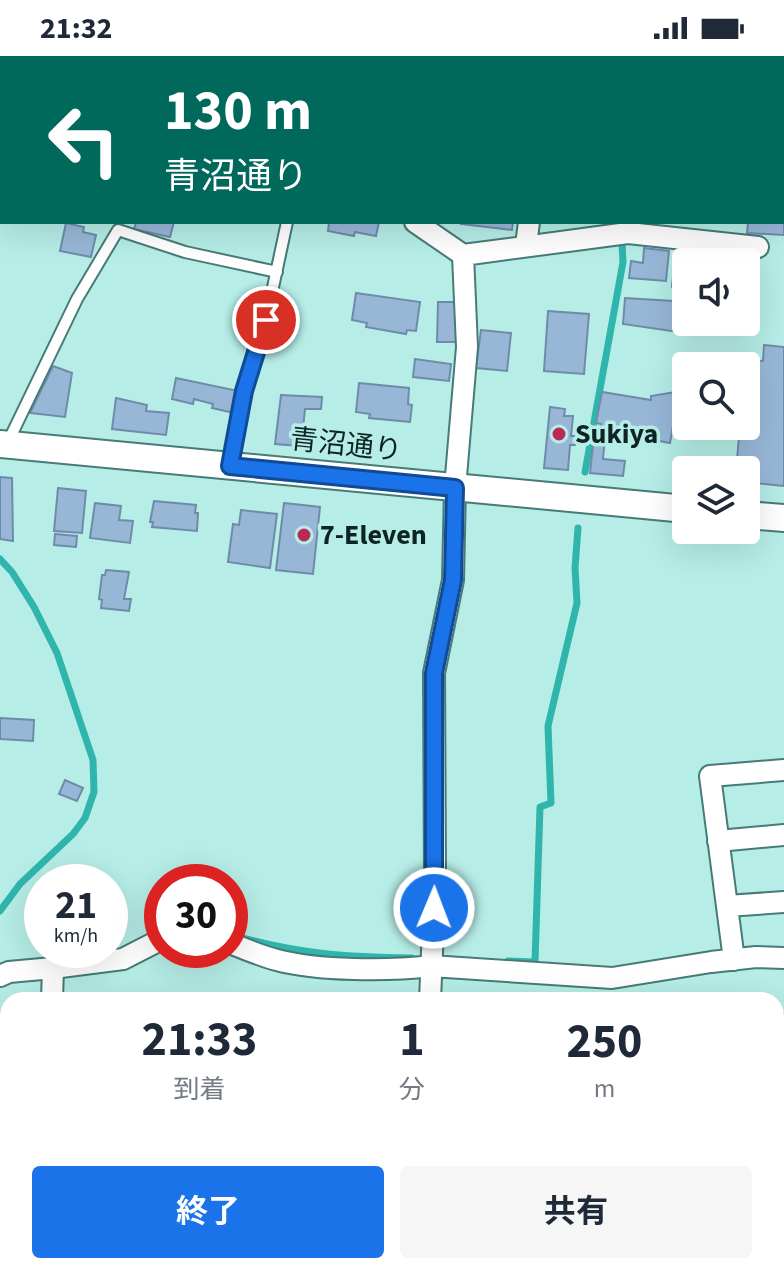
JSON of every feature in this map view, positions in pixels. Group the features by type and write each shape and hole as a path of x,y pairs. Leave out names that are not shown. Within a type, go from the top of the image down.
{"street":[{"path":"418,224 463,255 629,228 758,247"},
{"path":"526,245 529,224"},
{"path":"430,992 435,880 434,673 453,580 455,488 467,347 463,255"},
{"name":"青沼通り","path":"3,445 672,508"},
{"path":"760,516 784,518"},
{"path":"734,960 710,776 784,770"},
{"path":"718,841 784,835"},
{"path":"727,906 784,902"},
{"path":"248,950 278,961 333,967 405,969 431,966 612,978 734,960 784,958"},
{"path":"0,976 9,972 53,968 52,992"}],"lane":[{"path":"230,466 244,391 266,320 287,224"},
{"path":"3,445 77,299 118,230 185,252 277,272"}],"building":[{"path":"66,224 84,227 83,232 96,235 91,257 60,251"},
{"path":"135,224 173,224 170,237 134,229"},
{"path":"329,224 379,224 376,236 328,231"},
{"path":"461,224 513,224 512,230"},
{"path":"748,224 784,224 784,235 747,233"},
{"path":"644,248 669,251 666,281 629,278 631,261 643,263"},
{"path":"356,293 420,302 416,331 407,330 406,334 366,327 367,323 352,320"},
{"path":"625,298 672,301 672,331 623,324"},
{"path":"438,302 458,302 457,342 437,342"},
{"path":"548,311 589,314 584,374 544,371"},
{"path":"481,330 511,333 507,371 476,368"},
{"path":"764,345 784,347 784,486 760,483 760,456 737,456 739,440 760,440 760,361 763,361"},
{"path":"415,359 451,364 449,381 413,377"},
{"path":"53,366 72,373 65,417 30,413"},
{"path":"176,378 238,391 234,413 212,408 213,404 194,399 193,404 172,399"},
{"path":"359,383 409,388 408,404 412,405 410,422 369,418 370,414 356,412"},
{"path":"602,392 651,400 651,396 672,392 670,443 600,430 601,424 596,423"},
{"path":"281,395 322,397 321,409 305,409 303,429 314,430 312,447 275,444"},
{"path":"116,398 147,405 146,411 169,413 166,435 112,429"},
{"path":"550,407 565,409 564,416 573,416 571,436 576,436 575,445 570,445 568,470 544,468"},
{"path":"594,436 605,437 603,459 625,461 623,476 590,473"},
{"path":"0,477 12,478 13,541 0,539"},
{"path":"58,488 86,491 82,533 54,531"},
{"path":"154,501 196,505 197,531 152,527"},
{"path":"95,503 121,506 119,520 133,521 130,543 90,538"},
{"path":"284,503 320,507 313,574 276,570"},
{"path":"241,510 277,514 270,568 228,562 233,524 239,525"},
{"path":"55,534 77,536 76,547 54,545"},
{"path":"106,570 129,572 124,599 131,599 129,611 101,608 102,575"},
{"path":"0,718 34,720 33,741 0,739"},
{"path":"65,780 83,788 77,801 59,794"}],"waterway":[{"path":"585,472 623,262 622,243"},
{"path":"508,961 535,962 540,807 551,803 548,726 577,603 575,568 578,528"},
{"path":"0,559 34,607 57,653 93,760 94,792 85,818 73,834 20,884 0,911"},
{"path":"248,939 323,953 412,958"}],"place":[{"name":"Sukiya","path":"559,434"},
{"name":"7-Eleven","path":"304,535"}],"route":[{"path":"266,320 244,391 230,466 455,488 453,580 434,673 434,908"}]}
